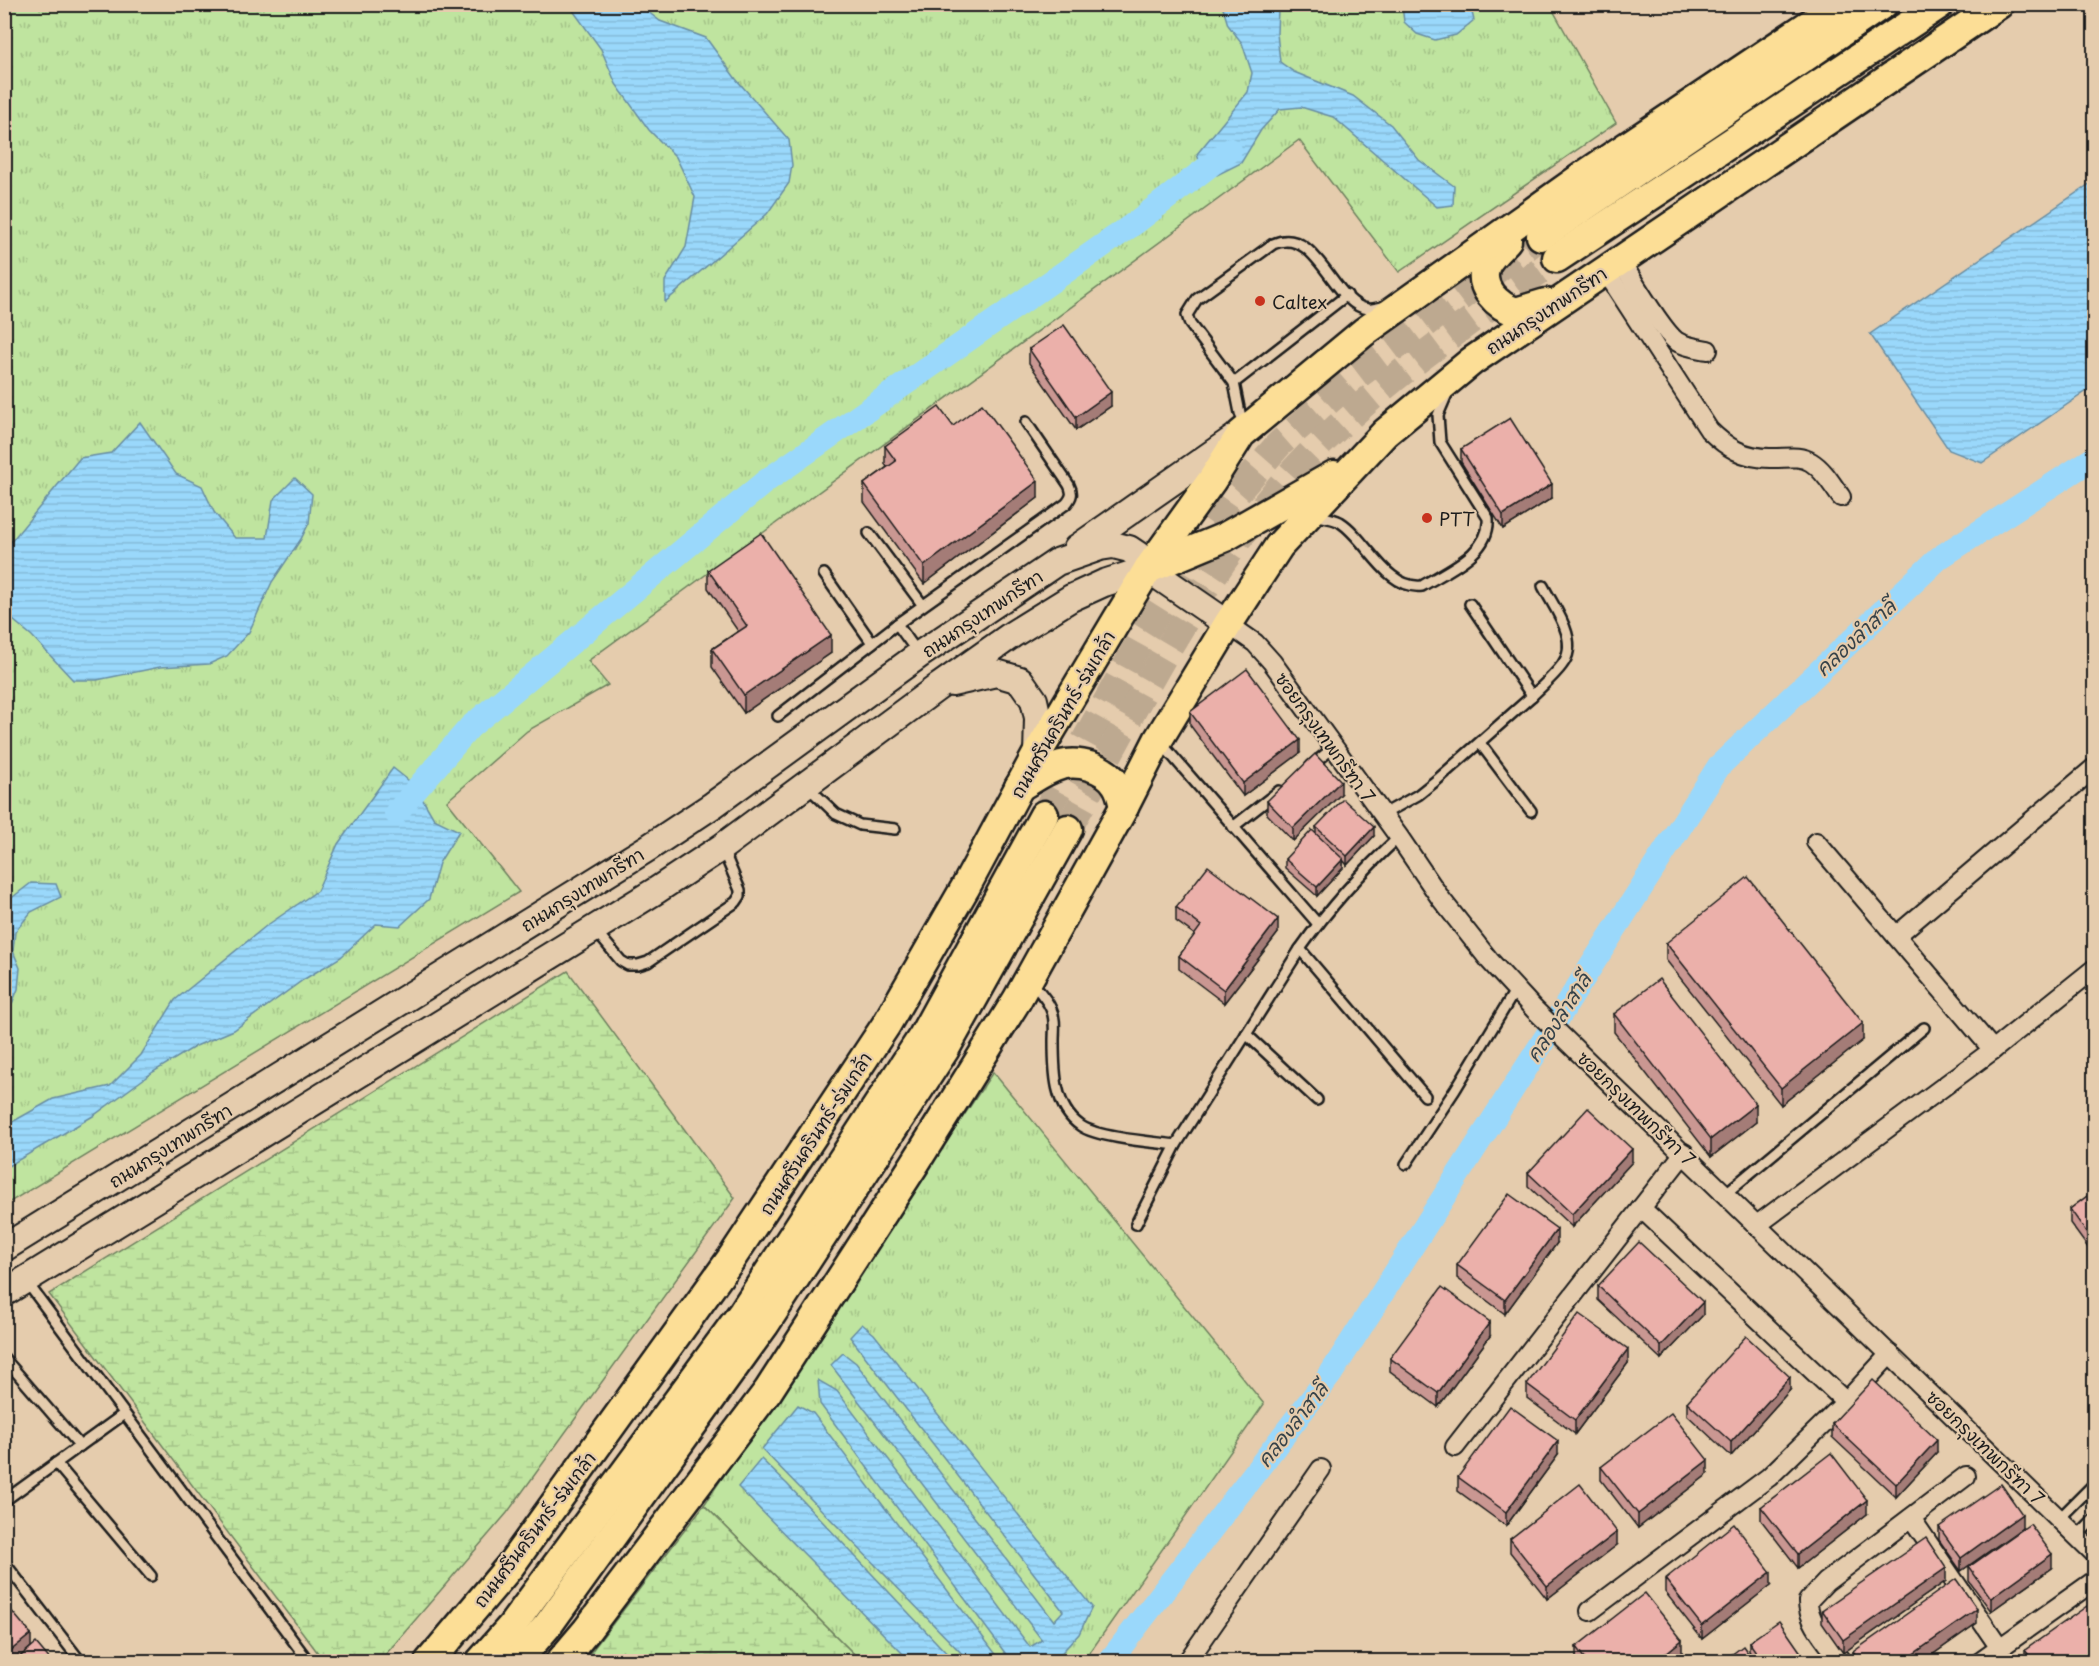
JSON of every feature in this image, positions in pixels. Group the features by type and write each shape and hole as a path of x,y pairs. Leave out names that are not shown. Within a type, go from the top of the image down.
{"main road":[{"name":"ถนนกรุงเทพกรีฑา","path":"1542,236 1586,174 1840,4"},
{"name":"ถนนกรุงเทพกรีฑา","path":"1542,236 1883,4"},
{"name":"ถนนกรุงเทพกรีฑา","path":"15,1287 657,891 722,848 1012,634 1071,598 1104,583 1149,569 1244,431 1364,332 1412,299 1542,236 1940,4"},
{"name":"ถนนกรุงเทพกรีฑา","path":"4,1248 522,927 713,805 919,655 1057,562 1090,550 1113,545 1129,549 1138,555 1149,569 1228,624 1279,546 1309,513 1385,433 1472,361 1998,4"},
{"path":"1542,236 1486,265 1485,282 1489,293 1498,304 1516,312 1527,310 1576,290"},
{"path":"1057,562 1244,431"},
{"path":"1149,569 1225,537 1357,463"},
{"name":"ถนนศรีนครินทร์-ร่มเกล้า","path":"429,1662 510,1566 731,1259 886,1025 965,888 1037,754 1149,569"},
{"path":"560,1662 587,1630 768,1391 914,1165 1029,979 1125,807 1158,740 1228,624"},
{"path":"938,687 996,673 1020,680 1034,700 1038,718 1037,754"},
{"path":"1019,787 1048,769 1064,764 1082,764 1092,766 1115,782 1125,807"},
{"name":"ถนนศรีนครินทร์-ร่มเกล้า","path":"480,1662 511,1627 743,1312 923,1036 1056,822 945,1049 765,1324 548,1625 516,1662"},
{"path":"522,927 544,959"}],"street":[{"path":"1612,265 1676,341 1686,346 1708,350"},
{"path":"1612,265 1709,430 1719,440 1744,456 1791,457 1809,460 1819,467 1841,497"},
{"name":"ซอยกรุงเทพกรีฑา 7","path":"1228,624 1255,643 1272,662 1399,837 1441,899 1490,961 1534,1009 2094,1553"},
{"path":"1896,936 2094,768"},
{"path":"1816,842 1993,1050"},
{"path":"1757,1225 1993,1050 2094,971"},
{"path":"1455,1447 1684,1153"},
{"path":"1641,1208 1846,1402"},
{"path":"1590,1611 1769,1477 1846,1402 1890,1354"},
{"path":"1187,1662 1321,1469"},
{"path":"1842,1662 1813,1620 1808,1601 1826,1582 1965,1476"},
{"path":"1911,1518 2000,1648"},
{"path":"1980,1662 2094,1581"}],"lane":[{"path":"1244,431 1234,383 1190,324 1187,315 1197,299 1273,244 1290,240 1305,246 1359,306 1368,309 1412,299"},
{"path":"1234,383 1347,295"},
{"path":"1309,513 1341,523 1394,578 1415,586 1422,585 1476,551 1487,535 1488,518 1440,442 1438,425 1438,415 1447,394 1472,361"},
{"path":"778,716 922,604 1066,504 1071,498 1072,491 1026,422"},
{"path":"869,533 922,604"},
{"path":"824,574 872,643"},
{"path":"1382,815 1418,795 1480,743 1562,665 1570,649 1568,637 1543,586"},
{"path":"1470,604 1532,696"},
{"path":"897,624 919,655"},
{"path":"1158,740 1318,924"},
{"path":"1480,743 1531,811"},
{"path":"1306,769 1334,747"},
{"path":"1233,827 1288,783"},
{"path":"807,786 836,814 860,825 896,829"},
{"path":"1136,1224 1176,1145 1300,949 1318,924 1370,864 1399,837"},
{"path":"594,928 621,961 628,965 648,962 736,902 740,896 740,890 722,848"},
{"path":"1300,949 1425,1096"},
{"path":"1029,979 1051,1008 1055,1023 1056,1079 1059,1095 1068,1114 1082,1127 1114,1137 1176,1145"},
{"path":"1406,1164 1455,1090 1516,989"},
{"path":"1725,1194 1924,1028"},
{"path":"1246,1034 1317,1100"},
{"path":"15,1287 124,1414 309,1662"},
{"path":"4,1358 80,1446"},
{"path":"9,1498 124,1414"},
{"path":"56,1463 151,1576"},
{"path":"2059,1519 2094,1484"},
{"path":"2077,1536 2094,1519"},
{"path":"4,1562 81,1662"}],"green space":[{"path":"5,5 1550,5 1616,123 1399,272 1299,140 588,661 608,685 527,731 447,801 519,892 5,1205"},
{"path":"568,971 735,1198 507,1513 380,1661 324,1661 49,1294"},
{"path":"993,1072 1264,1404 1084,1661 861,1661 704,1505"},
{"path":"704,1505 861,1661 584,1661"}],"water":[{"path":"569,5 639,5 660,21 706,38 736,79 789,140 792,165 789,183 767,214 665,302 665,281 686,247 695,197 676,157 649,130 616,84 601,49"},
{"path":"1222,5 1274,5 1278,9 1277,33 1280,62 1294,72 1353,96 1391,125 1419,160 1454,186 1453,205 1437,207 1333,117 1301,107 1280,109 1261,130 1241,163 1217,175 1201,167 1197,154 1248,92 1252,73 1242,43 1228,25"},
{"path":"1402,5 1470,5 1474,20 1456,35 1435,40 1417,34 1404,22"},
{"path":"2094,181 2094,386 1982,463 1949,450 1870,334"},
{"path":"140,422 176,474 202,486 214,512 235,538 267,538 273,500 295,478 312,494 309,523 272,582 249,632 227,656 209,664 160,667 97,680 73,680 32,636 13,620 5,620 5,549 80,458 111,453"},
{"path":"393,768 408,780 434,819 459,831 439,863 429,899 400,926 376,924 341,957 303,980 234,1030 196,1046 153,1072 93,1116 5,1168 5,1126 53,1099 110,1086 141,1055 175,1000 266,926 317,891 338,844"},
{"path":"31,883 56,884 61,897 31,912 15,932 13,951 20,968 18,989 11,1006 5,1012 5,903"},
{"path":"862,1324 874,1334 1092,1607 1079,1634 1054,1661 1011,1661 820,1404 818,1380 837,1391 1030,1647 1042,1640 831,1365 843,1353 856,1363 1054,1621 1063,1611 850,1337"},
{"path":"798,1405 813,1413 1001,1661 969,1661 762,1449"},
{"path":"761,1459 954,1661 910,1661 738,1487"}],"building":[{"path":"1064,325 1111,392 1076,417 1029,349"},
{"path":"982,404 1038,481 924,566 864,484 896,461 885,446 939,407 953,426"},
{"path":"1510,418 1552,484 1503,515 1461,449"},
{"path":"761,533 831,635 744,695 712,649 747,626 708,570"},
{"path":"1247,669 1300,740 1243,783 1190,712"},
{"path":"1315,754 1341,781 1293,828 1267,801"},
{"path":"1343,799 1374,827 1347,856 1316,827"},
{"path":"1312,830 1343,859 1317,887 1285,859"},
{"path":"1208,866 1278,919 1224,990 1179,956 1201,926 1176,907"},
{"path":"1748,877 1863,1023 1781,1088 1666,943"},
{"path":"1659,979 1756,1104 1711,1139 1614,1014"},
{"path":"1588,1108 1632,1149 1572,1214 1528,1173"},
{"path":"2094,1191 2094,1243 2070,1209"},
{"path":"1509,1194 1557,1229 1505,1300 1457,1265"},
{"path":"1639,1242 1703,1302 1661,1346 1598,1286"},
{"path":"1442,1287 1490,1322 1438,1393 1390,1358"},
{"path":"1579,1314 1628,1349 1575,1420 1527,1384"},
{"path":"1746,1336 1790,1377 1731,1442 1687,1402"},
{"path":"1873,1380 1937,1440 1896,1484 1832,1424"},
{"path":"1510,1406 1558,1441 1506,1512 1458,1477"},
{"path":"1671,1413 1708,1460 1638,1514 1601,1467"},
{"path":"1831,1453 1867,1500 1798,1554 1761,1507"},
{"path":"1580,1484 1617,1532 1547,1586 1510,1539"},
{"path":"2001,1484 2022,1514 1961,1558 1939,1527"},
{"path":"1734,1524 1771,1572 1702,1626 1665,1579"},
{"path":"2030,1524 2052,1554 1991,1598 1969,1567"},
{"path":"1926,1538 1946,1568 1843,1640 1822,1610"},
{"path":"1956,1579 1977,1609 1902,1662 1860,1662 1853,1652"},
{"path":"1645,1593 1682,1640 1655,1662 1587,1662 1576,1647"},
{"path":"4,1602 31,1634 4,1656"},
{"path":"2087,1606 2094,1617 2094,1647 2074,1662 2034,1662 2025,1650"},
{"path":"1779,1621 1806,1660 1804,1662 1763,1662 1749,1642"},
{"path":"36,1643 52,1662 14,1662"},
{"path":"1743,1646 1754,1662 1722,1662"}],"waterway":[{"path":"396,813 470,727 766,481 1135,223 1230,150"},
{"name":"คลองลำสาลี","path":"1109,1662 1330,1375 1719,766 1939,558 2094,458"}],"tunnel":[{"path":"1044,815 1144,634 1197,549 1237,492 1279,444 1357,376 1541,236"},
{"path":"1068,829 1174,638 1203,591 1234,546 1302,462 1331,433 1425,354 1557,258"}],"place":[{"name":"Caltex","path":"1260,301"},
{"name":"PTT","path":"1427,518"}]}
